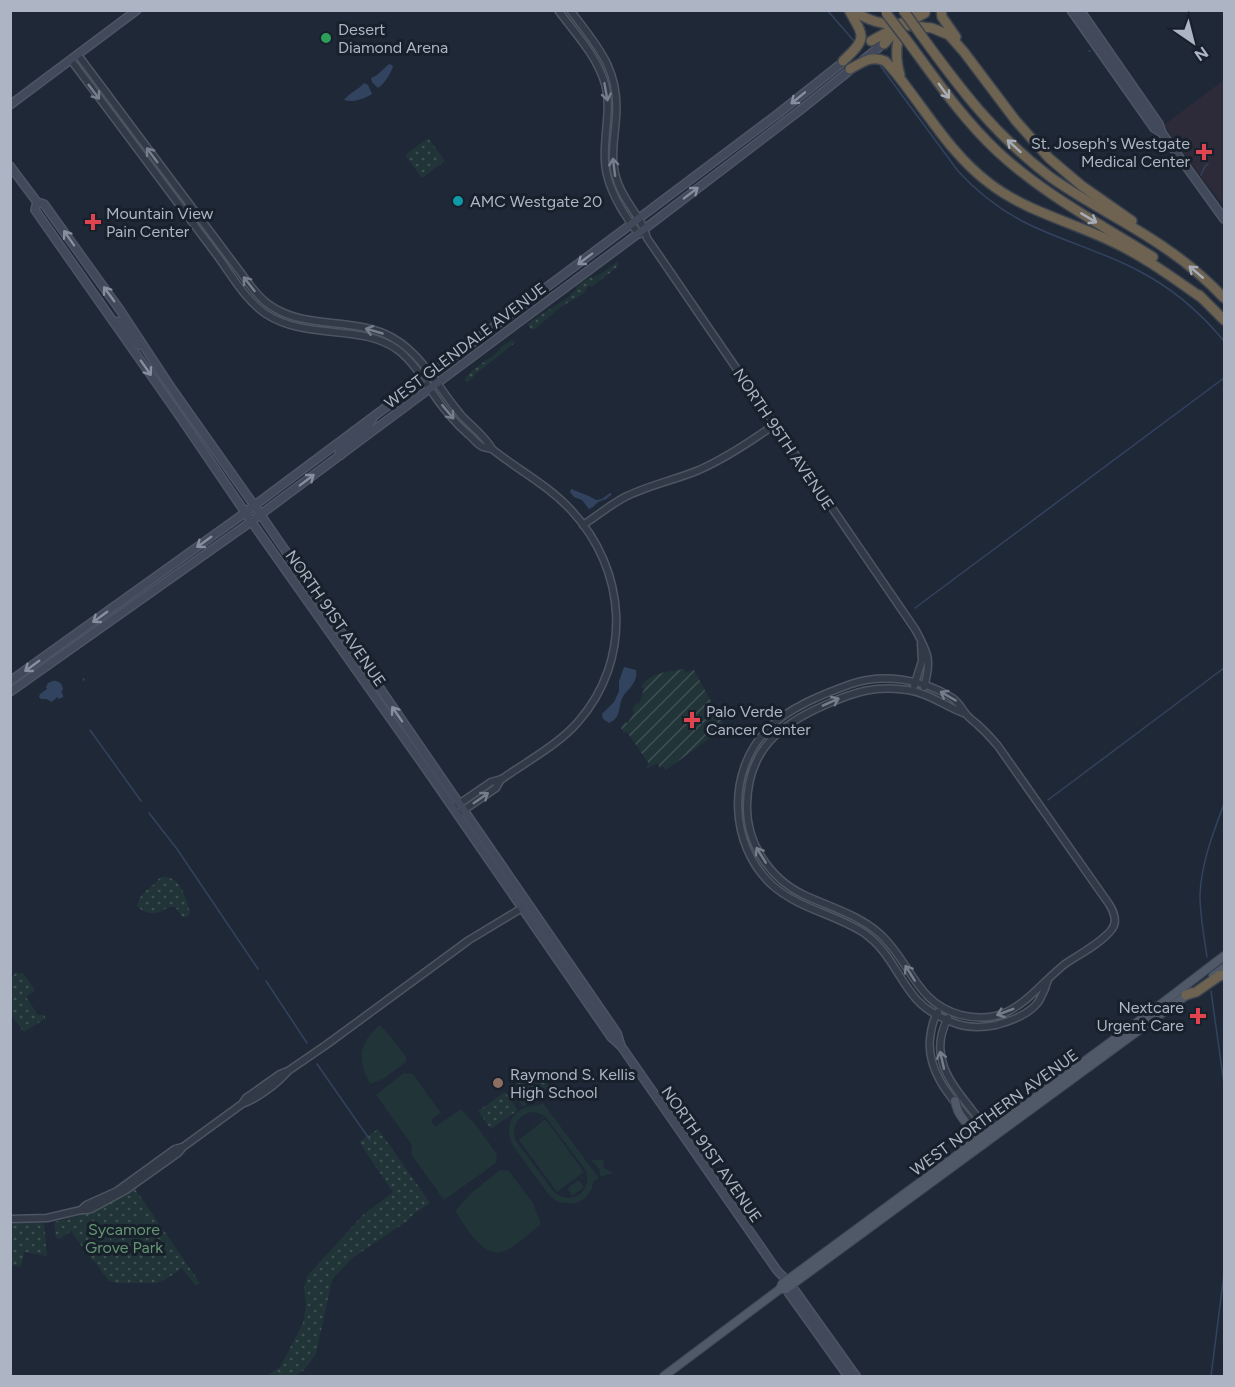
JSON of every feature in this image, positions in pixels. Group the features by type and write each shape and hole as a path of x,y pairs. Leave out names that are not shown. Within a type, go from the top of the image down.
{"highway":[{"path":"851,10 868,19 904,20 927,26 953,39 1011,116 1049,158 1070,177 1151,234 1224,298"},
{"path":"843,61 858,47 861,38 861,31 851,10"},
{"path":"941,10 942,17 964,52"},
{"path":"885,12 951,99 995,150 1042,188 1154,258 1177,275 1224,320"},
{"path":"871,41 904,20 927,12"},
{"path":"904,20 921,35 970,101 1022,155 1051,177 1167,249"},
{"path":"884,44 904,20"},
{"path":"904,20 897,52 897,65 906,86"},
{"path":"850,69 872,58 882,59 889,64 960,156 997,189 1021,203 1114,242 1150,262 1202,298"},
{"path":"1186,995 1196,992 1224,975"}],"main road":[{"path":"10,105 137,10"},
{"path":"1071,10 1092,35 1154,128 1162,133 1224,219"},
{"path":"1080,10 1092,35"},
{"name":"WEST GLENDALE AVENUE","path":"10,681 181,559 427,377 871,41"},
{"name":"WEST GLENDALE AVENUE","path":"10,692 261,515 645,228 884,44"},
{"name":"NORTH 91ST AVENUE","path":"10,166 37,202 44,204 115,302 427,757 522,908 588,998 617,1033 621,1046 848,1377"},
{"name":"NORTH 91ST AVENUE","path":"37,202 35,210 406,741 552,939 588,998"},
{"path":"113,321 121,322 148,352"},
{"path":"341,454 339,450 367,428 374,416"},
{"path":"185,424 191,424 206,444 216,452"},
{"path":"157,588 159,581 171,572 181,559"},
{"path":"125,610 124,607 153,586 152,580"},
{"path":"318,615 326,610"},
{"path":"406,741 411,741 420,753 427,757"},
{"path":"522,908 530,913 542,930 552,939"},
{"name":"WEST NORTHERN AVENUE","path":"664,1377 785,1284 1089,1062 1224,956"},
{"name":"WEST NORTHERN AVENUE","path":"886,1212 944,1165 987,1137 1029,1103 1126,1039 1224,968"},
{"path":"1126,1039 1127,1034 1145,1017"},
{"path":"944,1165 957,1150 969,1142 972,1135 969,1126 958,1112 958,1099"},
{"name":"NORTH 91ST AVENUE","path":"785,1284 856,1377"},
{"path":"818,1334 824,1336 835,1352 845,1360"}],"street":[{"name":"NORTH 95TH AVENUE","path":"558,10 595,61 604,79 608,106 605,157 607,175 615,197 631,224 638,233 647,238"},
{"name":"NORTH 95TH AVENUE","path":"570,10 603,55 613,78 617,102 613,157 614,171 621,191 645,228 647,238 899,604 926,648 928,666 922,693"},
{"path":"78,55 241,273 265,301 276,309 297,318 365,328 384,334 408,348 420,360 429,388 447,411 482,447 492,449"},
{"path":"71,60 259,309 297,328 357,335 381,341 401,353 436,383 492,449 557,496 573,512 590,535 604,563 613,590 617,624 610,665 599,692 574,726 558,740 502,779 496,788 458,809"},
{"path":"583,525 631,494 697,471 718,461 774,425"},
{"path":"913,691 922,661 920,640"},
{"path":"966,714 922,693 884,688 861,691 843,697 801,716 769,741 756,762 750,778 748,821 754,843 778,877 794,890 867,924 886,939 920,989 942,1009 962,1016 980,1017 1002,1014 1018,1007 1025,1002 1048,980 1066,964 1106,935 1114,927 1115,916 998,746 952,698 916,682 884,679 859,682 842,688 802,705 781,718 762,736 751,753 742,775 738,798 739,821 745,845 756,865 771,884 787,896 864,933 881,947 916,999 946,1020 978,1027 992,1026 1011,1020 1030,1010 1038,1002 1048,980"},
{"path":"10,1219 47,1218 81,1210 86,1205 117,1191 176,1149 183,1147 243,1104 246,1098 326,1045 469,940 522,908"},
{"path":"841,921 845,912"},
{"path":"942,1009 936,1015 931,1033 929,1044 931,1063 939,1080 958,1099 987,1137"},
{"path":"951,1012 942,1028 941,1060 958,1099 969,1103 981,1118 989,1122 997,1120 1018,1105 1029,1103"}],"shaded area":[{"name":"St. Joseph's Westgate Medical Center","path":"1224,80 1224,206 1164,125"}],"green space":[{"path":"428,138 445,161 422,178 405,155"},
{"path":"617,262 619,264 616,268 593,286 588,286 584,293 561,307 535,329 531,329 527,324 567,298 576,290 576,287 590,277 602,273"},
{"path":"512,340 516,342 468,382 466,381 465,379 473,370"},
{"path":"684,669 686,672 694,670 725,727 666,770 663,766 660,768 657,763 648,768 646,766 649,764 627,732 624,733 621,728 625,722 628,723 636,703 639,704 644,689 641,687 649,678"},
{"path":"162,877 176,881 182,889 190,914 187,917 182,917 174,907 153,913 137,906 142,895"},
{"path":"15,972 23,973 35,990 26,997 38,1015 45,1015 45,1019 24,1032 11,1015 11,978"},
{"path":"380,1025 406,1057 406,1062 383,1079 370,1084 363,1067 362,1052 367,1038"},
{"path":"537,1069 550,1088 523,1107 510,1089"},
{"path":"404,1073 413,1074 441,1113 431,1120 435,1127 461,1109 497,1154 496,1163 444,1200 411,1154 412,1145 376,1095"},
{"path":"505,1092 518,1110 491,1129 478,1111"},
{"path":"543,1103 599,1178 593,1182 592,1189 584,1199 574,1204 558,1202 549,1195 511,1141 509,1130 514,1115 524,1108","holes":["530,1112 544,1116 521,1134 545,1116 587,1174 569,1187 568,1190 572,1196 584,1187 579,1180 587,1175 585,1188 577,1196 566,1198 554,1192 516,1141 514,1131 516,1123"]},
{"path":"544,1120 584,1172 557,1192 519,1140"},
{"path":"378,1129 430,1203 351,1259 332,1280 316,1354 304,1370 295,1376 266,1376 280,1367 303,1323 306,1305 304,1287 307,1276 363,1215 393,1192 359,1142"},
{"path":"591,1160 604,1160 603,1167 613,1173 600,1177 600,1170"},
{"path":"500,1170 509,1171 533,1203 541,1224 516,1245 498,1252 490,1251 476,1241 455,1211 471,1193"},
{"name":"Sycamore Grove Park","path":"135,1189 200,1283 196,1286 182,1268 157,1283 116,1283 108,1280 95,1262 83,1252 83,1248 71,1231 60,1239 56,1238 54,1222 96,1209"},
{"path":"141,1219 149,1230 135,1240 127,1228"},
{"path":"11,1223 44,1223 47,1256 24,1252 21,1267 11,1265"},
{"path":"112,1223 121,1236 113,1242 104,1228"},
{"path":"102,1230 112,1243 104,1248 95,1235"}],"water":[{"path":"389,64 393,67 387,79 378,88 371,78"},
{"path":"364,83 368,85 372,94 358,100 344,100 348,95"},
{"path":"571,489 596,500 612,494 589,509 582,500 574,497 570,492"},
{"path":"624,667 636,670 636,678 622,699 616,718 609,723 603,719 602,714 614,702"},
{"path":"53,681 61,684 63,697 59,699 57,697 52,702 41,699 40,694 47,689 48,683"}],"waterway":[{"path":"827,10 854,41"},
{"path":"879,64 958,171 989,200 1024,222 1125,264 1163,285 1185,301 1224,341"},
{"path":"1181,146 1190,139"},
{"path":"1201,175 1208,164"},
{"path":"915,608 1224,378"},
{"path":"1048,800 1224,668"},
{"path":"90,730 141,801"},
{"path":"1207,957 1201,911 1201,883 1208,849 1224,804"},
{"path":"149,813 177,849 258,969"},
{"path":"266,981 307,1043"},
{"path":"1211,991 1224,1084"},
{"path":"317,1064 370,1140"},
{"path":"1211,1376 1224,1274"}],"place":[{"name":"Desert Diamond Arena","path":"326,38"},
{"name":"St. Joseph's Westgate Medical Center","path":"1204,152"},
{"name":"AMC Westgate 20","path":"458,201"},
{"name":"Mountain View Pain Center","path":"93,222"},
{"name":"Palo Verde Cancer Center","path":"692,720"},
{"name":"Nextcare Urgent Care","path":"1198,1016"},
{"name":"Raymond S. Kellis High School","path":"498,1083"}]}
